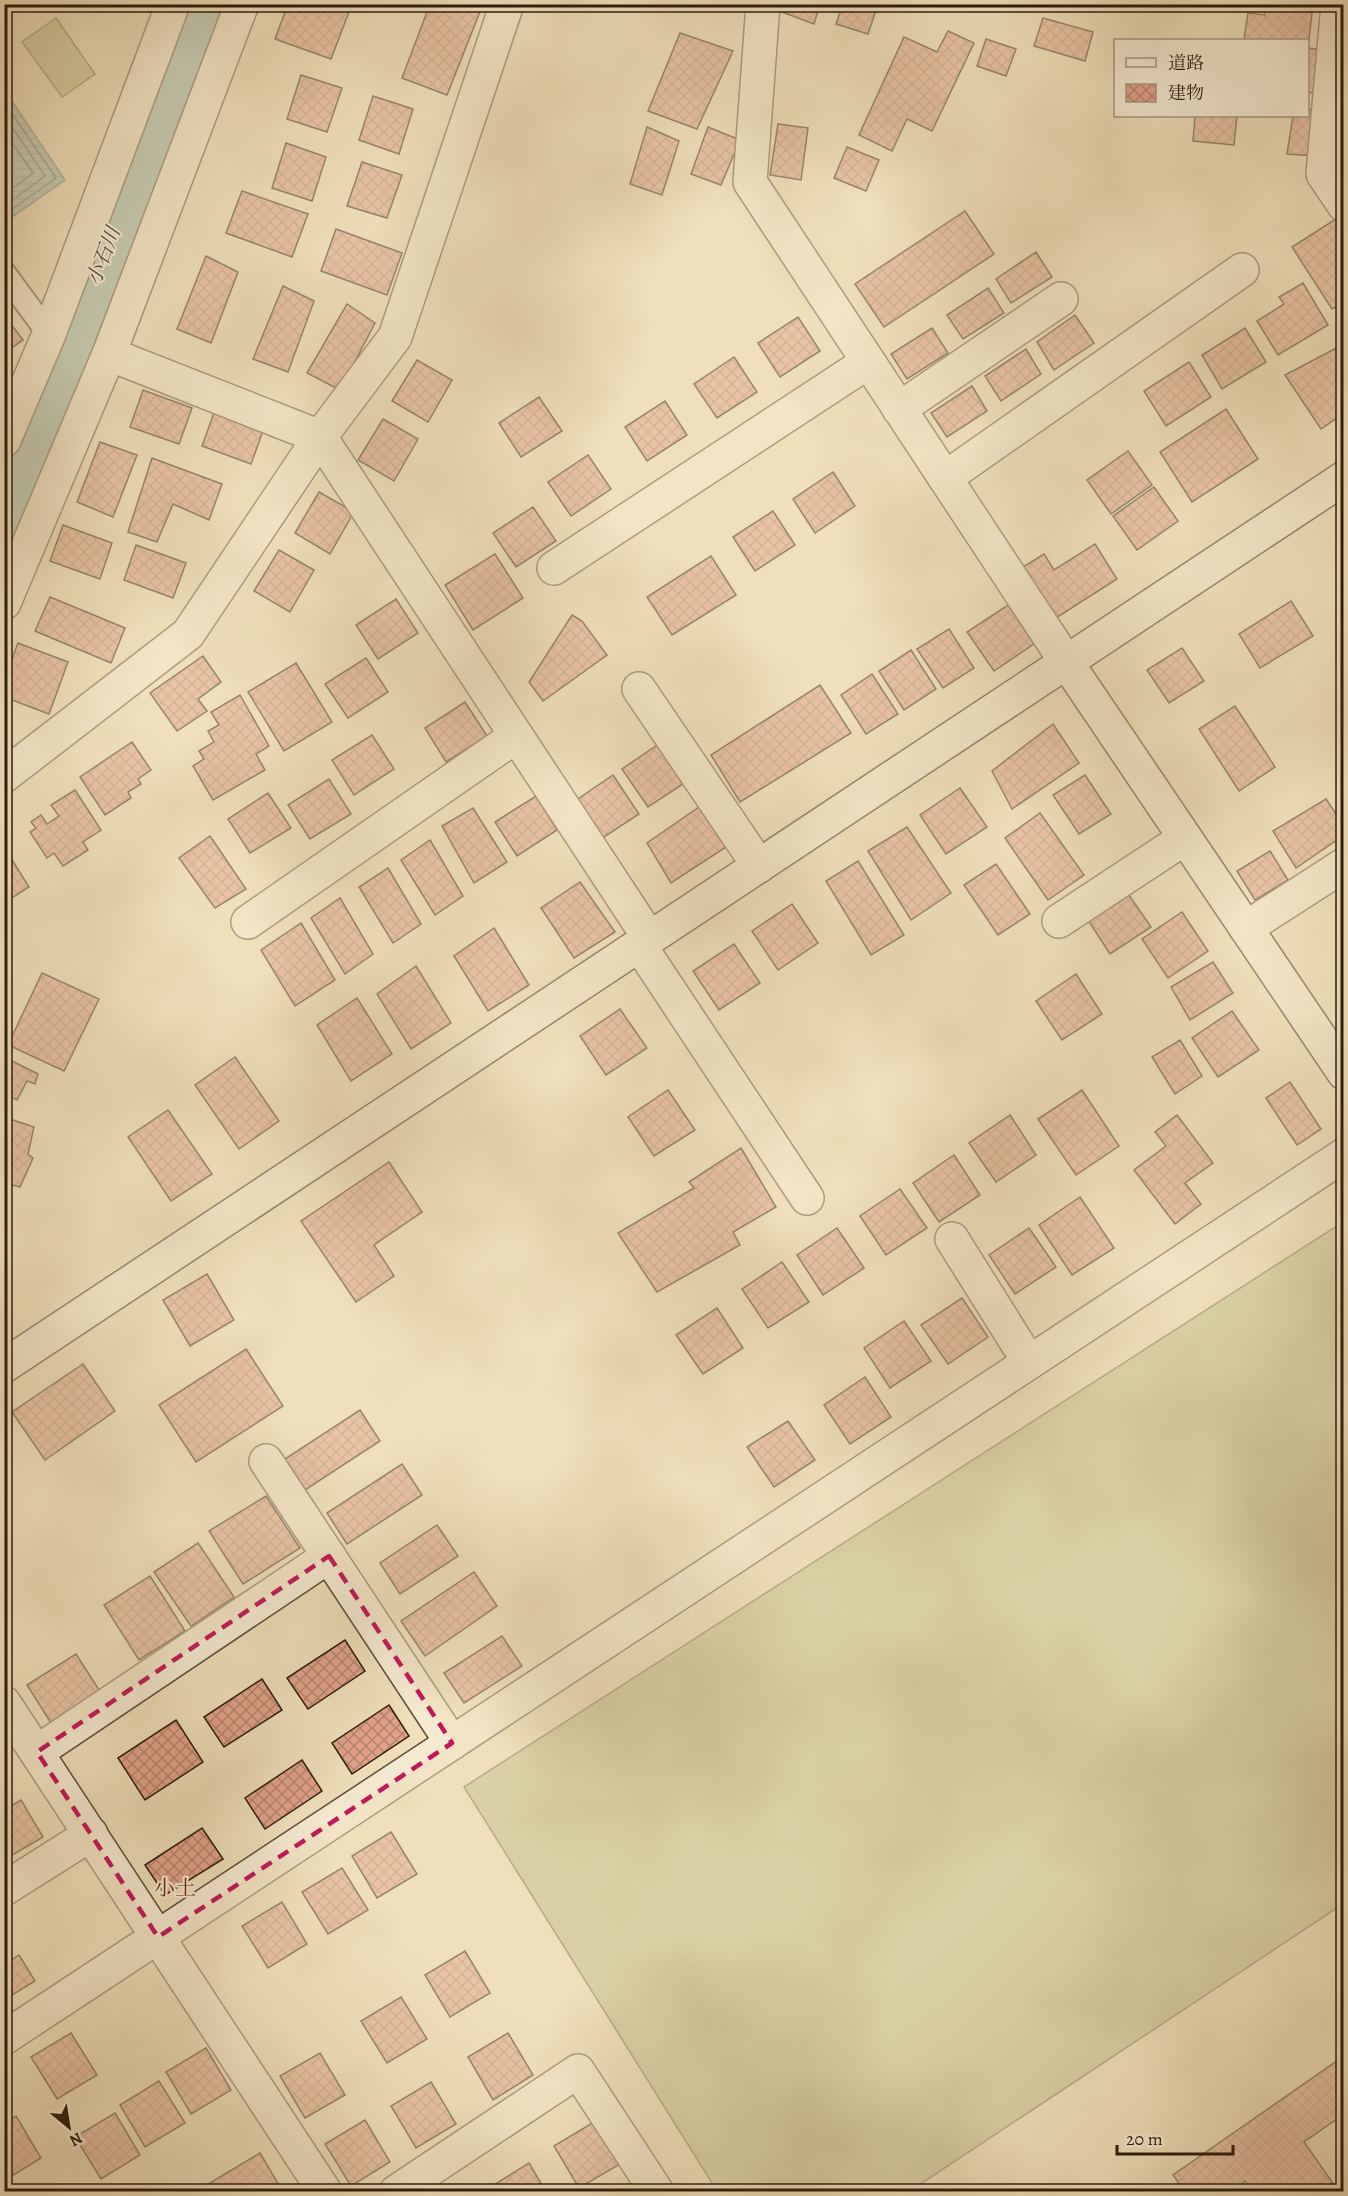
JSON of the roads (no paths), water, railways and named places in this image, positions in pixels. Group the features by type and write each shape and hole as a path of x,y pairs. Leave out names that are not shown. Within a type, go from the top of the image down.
{"street":[{"path":"4,440 49,334 173,4"},
{"path":"4,603 109,354 242,4"},
{"path":"4,776 188,634 320,438 395,337 507,4"},
{"path":"763,4 750,182 1067,663 1344,1073"},
{"path":"1338,4 1323,174 1344,205"},
{"path":"945,478 1242,270"},
{"path":"899,409 1060,299"},
{"path":"109,354 320,438 516,736 807,1198"},
{"path":"554,568 868,362"},
{"path":"4,1366 1344,478"},
{"path":"639,689 759,866"},
{"path":"248,922 516,736"},
{"path":"1059,921 1185,838"},
{"path":"1246,928 1344,865"},
{"path":"4,2038 1344,1155"},
{"path":"952,1239 1029,1362"},
{"path":"266,1461 452,1743"},
{"path":"37,1752 329,1556"},
{"path":"4,1703 325,2192"},
{"path":"4,1889 91,1834"},
{"path":"396,2192 578,2072 657,2192"}],"lane":[{"path":"4,273 49,334"}],"water":[{"path":"5,91 65,180 4,222"}],"waterway":[{"name":"小石川","path":"4,507 202,4"}],"district":[{"name":"小土","path":"175,1888"}]}
